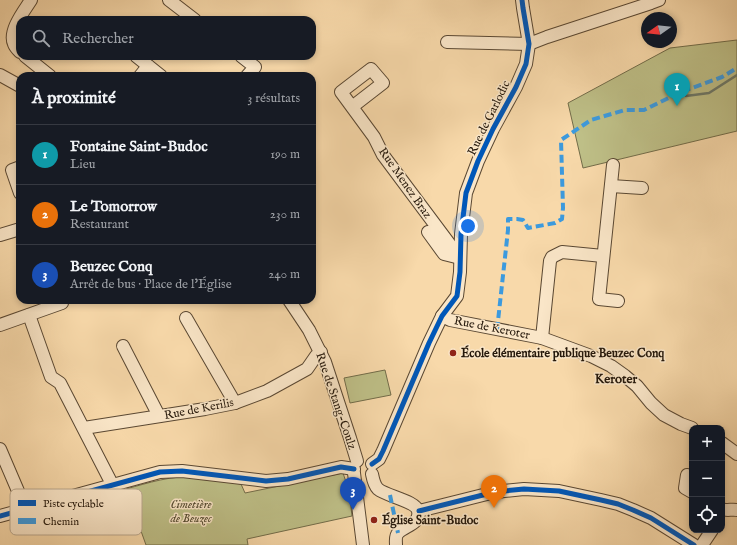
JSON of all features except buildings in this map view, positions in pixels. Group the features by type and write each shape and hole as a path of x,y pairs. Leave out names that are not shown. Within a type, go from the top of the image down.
{"street":[{"path":"21,16 31,0"},
{"path":"169,0 190,16"},
{"name":"Rue de Garlodic","path":"372,469 382,451 429,342 442,316 457,296 460,272 461,234 466,193 478,161 526,64 529,44 522,0"},
{"path":"447,42 529,44 651,4 659,0"},
{"path":"16,27 13,34 14,44 16,47"},
{"path":"30,60 45,72"},
{"path":"141,60 156,72"},
{"path":"246,60 255,67 250,72"},
{"path":"143,72 148,66"},
{"path":"0,74 16,84"},
{"name":"Rue Menez Braz","path":"352,107 374,137 383,155 460,258"},
{"path":"613,165 599,299 618,301"},
{"path":"16,168 12,170 16,182"},
{"path":"611,186 642,188"},
{"path":"0,235 16,230"},
{"path":"428,232 444,254 460,258"},
{"name":"Rue de Keroter","path":"542,338 550,261 552,257 562,252 603,256"},
{"path":"0,325 59,304"},
{"name":"Rue de Stang-Coulz","path":"292,304 309,330 321,352 350,438 355,468 354,481 363,545"},
{"path":"29,315 51,377 60,383 113,486"},
{"name":"Rue de Keroter","path":"442,316 450,320 542,338 591,356 611,366 625,376 637,386 651,403 664,415 686,426"},
{"path":"186,318 235,403"},
{"path":"123,346 159,416"},
{"name":"Rue de Kerilis","path":"84,428 235,403 267,391 307,369 316,356 321,352"},
{"path":"307,369 322,371 328,370"},
{"path":"725,445 737,454"},
{"path":"0,449 17,489"},
{"path":"372,469 367,478 361,478 356,475 355,468 360,460 365,459 371,462 375,485 378,489 412,504 418,511 418,517 414,522 396,536 396,545"},
{"path":"102,489 160,472 182,471 266,481 288,479 341,468 355,468"},
{"path":"687,475 685,488 689,490"},
{"path":"418,511 504,491 524,489 559,491 618,504 651,518 694,545"},
{"path":"725,511 732,509 737,510"},
{"path":"0,516 10,513"},
{"path":"702,545 710,533"}],"green space":[{"path":"737,40 737,131 583,168 568,103 670,48"},
{"path":"385,370 391,395 350,403 344,378"},
{"name":"Cimetière de Beuzec","path":"343,473 349,491 352,516 247,539 248,545 146,545 142,534 142,489 126,489 160,480 178,477 196,477 241,484 245,493"}],"waterway":[{"path":"686,96 709,93 737,75"}],"marked path":[{"path":"497,330 508,219 523,220 528,228 555,223 562,219 561,140 591,120 625,110 644,110 681,92 722,77 737,68"},
{"path":"390,495 398,533"}],"cycle path":[{"path":"372,464 379,459 383,451 442,316 457,296 460,272 461,234 466,193 478,161 493,129 516,87 526,64 529,44 522,0"},
{"path":"98,489 160,472 182,471 266,481 288,479 341,467 354,469"},
{"path":"419,511 504,491 524,489 559,491 618,504 651,518 694,545"},
{"path":"0,516 10,513"}],"place":[{"name":"Fontaine Saint-Budoc","path":"677,106"},
{"name":"École élémentaire publique Beuzec Conq","path":"453,353"},
{"name":"Le Tomorrow","path":"494,508"},
{"name":"Beuzec Conq","path":"353,510"},
{"name":"Église Saint-Budoc","path":"374,520"}],"district":[{"name":"Keroter","path":"616,379"}]}
